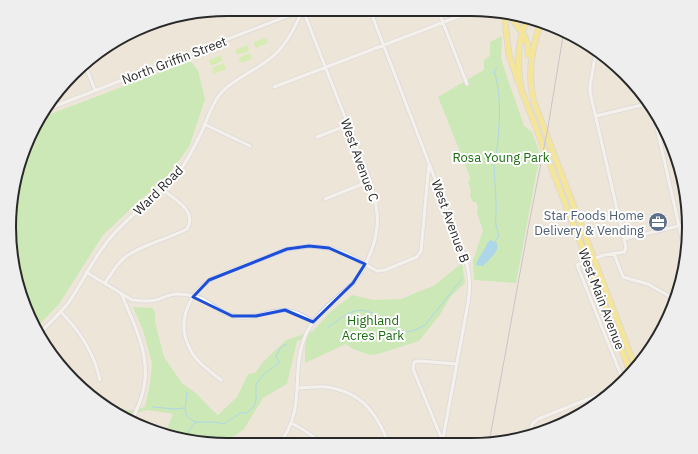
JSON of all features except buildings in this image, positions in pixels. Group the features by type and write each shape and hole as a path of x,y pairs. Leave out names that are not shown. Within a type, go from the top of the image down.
{"main road":[{"path":"505,19 510,59 521,89"},
{"path":"514,20 522,32 528,47 527,79 532,95"},
{"name":"West Main Avenue","path":"526,23 518,50 521,89 629,367"},
{"name":"West Main Avenue","path":"539,27 533,45 530,62 532,95 537,112 633,361"}],"street":[{"name":"North Griffin Street","path":"55,106 287,16"},
{"name":"Ward Road","path":"43,330 68,302 86,272 111,236 162,189 181,168 192,152 214,103 220,94 234,80 267,61 280,49 288,38 300,16"},
{"name":"West Avenue C","path":"283,438 287,433 295,410 298,388 297,371 300,351 306,333 319,313 352,284 362,272 373,249 378,216 376,200 370,181 305,16"},
{"name":"West Avenue B","path":"372,16 468,268 469,298 443,438"},
{"path":"440,16 467,84"},
{"path":"274,87 460,16"},
{"path":"595,57 590,86 624,239 625,251 604,255 577,265 621,375"},
{"path":"87,69 95,90"},
{"path":"596,116 642,105"},
{"path":"204,124 250,146"},
{"path":"317,137 348,125"},
{"path":"657,128 682,237"},
{"path":"221,380 197,360 190,349 185,336 184,325 188,304 209,280 287,249 309,246 329,248 345,253 377,271 385,270 417,257 421,251 429,162"},
{"path":"325,199 370,181"},
{"path":"106,283 116,267 129,255 187,230 191,223 191,216 187,210 162,189"},
{"path":"624,239 680,226"},
{"path":"614,254 622,277 648,284 670,297"},
{"path":"86,272 132,300 140,302 156,300 176,294 200,298 220,311 232,316 256,316 276,310 285,310 306,316 313,322"},
{"path":"121,293 146,361 146,380 141,399 134,416"},
{"path":"60,311 87,344 95,360 100,380"},
{"path":"440,438 413,369 414,362 457,364"},
{"path":"298,388 326,387 345,392 360,399 370,408 381,425 386,438"},
{"path":"531,430 532,424 538,419 597,395"},
{"path":"291,423 315,438"}],"highlighted area":[{"path":"309,246 329,248 365,264 353,283 313,322 285,310 256,316 232,316 193,297 209,280 287,249"}],"green space":[{"name":"Rosa Young Park","path":"502,36 501,58 504,68 524,126 532,132 540,154 516,283 474,280 473,261 483,230 477,213 478,208 476,202 473,202 470,196 471,192 468,182 470,180 469,174 438,97 484,70 484,60 490,56 490,42"},
{"path":"266,38 268,43 256,48 253,42"},
{"path":"247,45 249,51 237,55 235,50"},
{"path":"250,53 252,59 241,63 238,58"},
{"path":"221,55 223,61 211,66 209,60"},
{"path":"188,62 191,62 198,70 205,99 189,147 165,179 103,235 59,304 40,324 32,308 23,282 16,241 16,213 20,186 27,159 44,121 49,115"},
{"path":"224,63 226,69 214,74 212,68"},
{"name":"Highland Acres Park","path":"462,263 465,283 451,296 439,316 419,341 378,354 370,355 353,349 346,344 305,363 305,347 307,338 297,341 287,384 263,398 244,429 235,436 226,438 213,438 172,431 167,429 173,414 148,410 131,415 122,411 134,410 145,407 150,384 152,363 143,330 133,307 152,308 155,312 155,322 164,357 182,383 197,394 218,415 237,397 248,374 255,373 263,362 286,340 313,331 330,312 352,295 374,300 401,299 435,285"}],"water":[{"path":"491,240 497,243 497,250 483,266 476,265 488,242"}],"waterway":[{"path":"495,242 499,235 496,222 494,163 496,159 500,115 499,92 494,71 497,68"},
{"path":"328,327 351,312 365,311 373,314 393,329 401,332 412,331 425,325 462,279"},
{"path":"186,434 196,422 214,422 224,424 242,412 245,414 250,410 256,401 256,384 279,362 276,356 281,347 287,344"},
{"path":"187,392 185,405 186,413 187,416 196,422"},
{"path":"153,407 175,409 184,408"}],"railway":[{"path":"490,437 548,127 563,37"}],"place":[{"name":"Star Foods Home Delivery & Vending","path":"658,222"}]}
